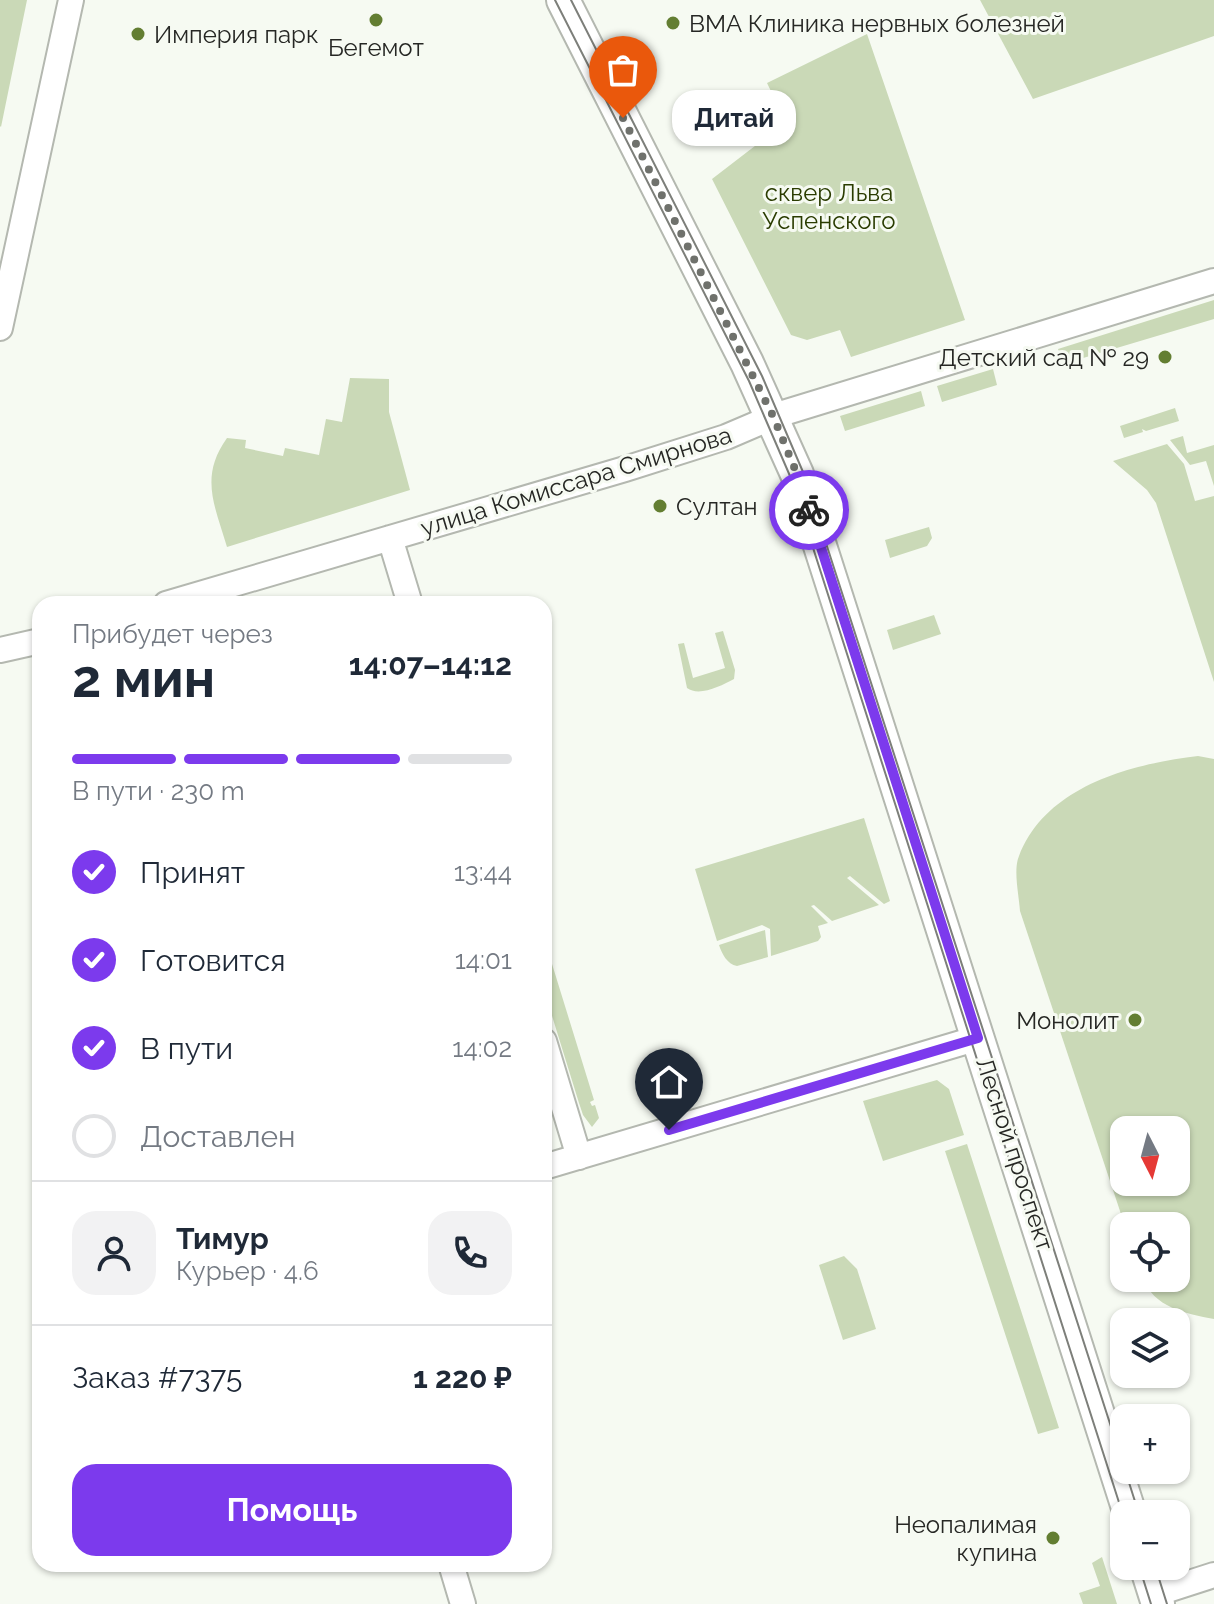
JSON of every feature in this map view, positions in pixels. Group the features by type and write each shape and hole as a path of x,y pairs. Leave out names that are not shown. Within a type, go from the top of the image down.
{"main road":[{"name":"Лесной проспект","path":"563,0 773,416 797,474 1126,1500"}],"street":[{"path":"0,328 71,0"},
{"name":"улица Комиссара Смирнова","path":"193,596 726,437 773,416 1214,281"},
{"path":"390,538 408,596"},
{"path":"0,650 32,643"},
{"path":"552,1165 978,1038"},
{"path":"552,1068 579,1157"},
{"path":"453,1572 463,1604"},
{"path":"1153,1588 1214,1575"}],"green space":[{"path":"0,0 27,0 1,127 0,126"},
{"path":"980,0 1214,0 1214,36 1033,99"},
{"name":"сквер Льва Успенского","path":"867,34 965,320 851,357 840,330 807,340 791,335 712,179 786,122 767,83"},
{"path":"1214,300 1214,319 1063,364 1058,349"},
{"path":"993,369 997,385 942,402 937,386"},
{"path":"350,378 389,379 389,412 410,490 227,547 214,505 212,479 218,452 227,438 246,440 245,448 283,456 285,448 319,455 326,419 342,422"},
{"path":"921,391 925,406 845,431 840,416"},
{"path":"1175,408 1179,421 1146,431 1142,429 1143,432 1124,438 1120,426"},
{"path":"1183,436 1187,453 1214,445 1214,486 1206,461 1190,465 1170,440"},
{"path":"1167,444 1184,464 1195,501 1214,496 1214,682 1156,503 1147,490 1113,461"},
{"path":"929,527 932,538 927,546 890,558 885,540"},
{"path":"934,615 941,634 893,650 887,630"},
{"path":"723,631 735,670 734,679 704,691 687,688 678,644 684,643 693,678 725,668 715,633"},
{"name":"Монолит","path":"1198,756 1214,759 1214,1319 1190,1313 1190,1308 1172,1308 1151,1292 1190,1292 1190,1212 1120,1212 1115,1196 1190,1196 1190,1116 1110,1116 1110,1181 1020,911 1016,868 1019,856 1032,832 1049,812 1094,783 1146,765"},
{"path":"864,818 890,901 884,904 850,876 847,878 879,905 832,921 814,905 811,906 828,923 818,926 821,937 818,941 771,956 770,929 762,925 717,941 695,869"},
{"path":"765,930 768,957 737,966 725,958 719,945"},
{"path":"552,964 594,1100 590,1102 592,1106 595,1105 599,1118 592,1127 583,1115 552,1016"},
{"path":"937,1080 949,1089 964,1135 883,1161 863,1101"},
{"path":"967,1144 1059,1428 1038,1434 945,1151"},
{"path":"844,1256 857,1269 876,1329 843,1340 819,1265"},
{"path":"1102,1557 1117,1604 1083,1604 1079,1593 1100,1586 1092,1563"}],"tram line":[{"path":"555,0 749,381 790,476 1118,1500"},
{"path":"571,0 762,376 803,472 1110,1424"},
{"path":"1129,1484 1135,1500"},
{"path":"1143,1580 1151,1604"},
{"path":"1159,1580 1167,1604"}],"way so far":[{"path":"623,118 773,416 809,510"}],"place":[{"name":"Бегемот","path":"376,20"},
{"name":"ВМА Клиника нервных болезней","path":"673,23"},
{"name":"Империя парк","path":"138,34"},
{"name":"Дитай","path":"623,118"},
{"name":"Детский сад № 29","path":"1165,357"},
{"name":"Султан","path":"660,506"},
{"name":"Монолит","path":"1135,1020"},
{"name":"Неопалимая купина","path":"1053,1538"}],"route":[{"path":"669,1130 978,1038 809,510"}]}
